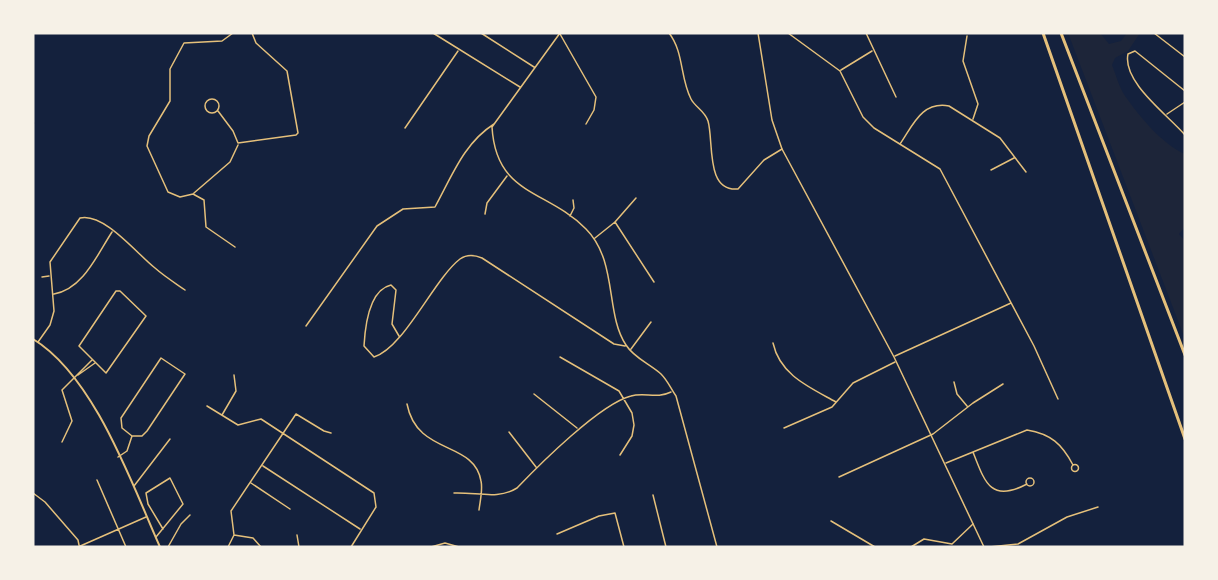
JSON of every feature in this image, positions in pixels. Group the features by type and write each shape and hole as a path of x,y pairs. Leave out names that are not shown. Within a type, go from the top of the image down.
{"highway":[{"path":"1043,33 1185,439"},
{"path":"1061,33 1185,355"}],"main road":[{"path":"33,339 76,376 133,486 160,547"}],"street":[{"path":"193,194 180,197 168,192 149,154 147,142 170,101 170,69 184,43 222,41 233,33"},
{"path":"238,143 296,135 298,125 286,71 256,42 252,33"},
{"path":"433,33 521,88"},
{"path":"481,33 534,68"},
{"path":"586,124 594,110 596,97 560,33 492,127 493,147 498,162 507,176 570,216 594,238 605,262 626,346"},
{"path":"669,33 678,49 690,97 708,119 714,171 718,180 731,189 738,189 764,160 782,149"},
{"path":"758,33 772,120 782,149 897,361 984,547"},
{"path":"788,33 840,71 867,122 940,169 1011,303 1058,399"},
{"path":"866,33 896,97"},
{"path":"1154,33 1185,57"},
{"path":"967,36 963,61 978,104 973,120"},
{"path":"405,128 459,50"},
{"path":"840,71 874,50"},
{"path":"1185,91 1135,51 1129,52 1127,58 1133,81 1185,135"},
{"path":"193,194 196,188 230,162 238,143 233,131 218,111 219,105 213,99 206,101 208,111 218,111"},
{"path":"1167,114 1185,102"},
{"path":"899,144 920,113 932,106 949,106 1000,138 1026,172"},
{"path":"306,326 377,226 404,209 435,207 460,160 478,134 495,124"},
{"path":"991,171 1015,157"},
{"path":"485,214 487,203 507,176"},
{"path":"193,194 206,204 206,227 235,247"},
{"path":"594,238 615,222 636,198"},
{"path":"570,216 574,207 573,200"},
{"path":"38,342 53,319 50,276 53,255 80,218 91,218 113,231 136,248 153,267 185,290"},
{"path":"615,222 654,282"},
{"path":"53,294 70,290 78,283 113,231"},
{"path":"399,336 392,324 396,290 394,286 388,285 366,316 364,346 374,357 384,351 399,336 454,265 464,257 473,256 482,258 614,344 626,346 664,376 679,406 717,547"},
{"path":"42,277 50,276"},
{"path":"119,291 146,318 108,373 95,363 79,346 119,291"},
{"path":"894,357 1011,303"},
{"path":"631,350 651,322"},
{"path":"773,343 776,358 791,376 837,402"},
{"path":"560,357 611,384 624,399 634,425 632,436 620,455"},
{"path":"161,358 186,374 147,432 142,436 132,436 122,428 121,418 161,358"},
{"path":"62,442 72,421 62,390 92,360"},
{"path":"784,428 825,411 837,402 853,383 897,361"},
{"path":"76,376 95,363"},
{"path":"222,416 236,391 234,375"},
{"path":"954,382 957,394 968,407"},
{"path":"839,477 933,434 1003,384"},
{"path":"454,493 508,494 518,488 578,429 624,399 634,395 659,396 672,391"},
{"path":"534,394 578,429"},
{"path":"407,404 422,435 457,452 471,463 481,478 479,510"},
{"path":"207,406 238,425 261,418 374,493 376,507 360,529 351,547"},
{"path":"228,547 234,535 230,514 296,414 331,433"},
{"path":"946,463 1028,430 1038,432 1061,444 1073,465"},
{"path":"509,432 537,467"},
{"path":"118,457 127,451 132,436"},
{"path":"133,486 170,439"},
{"path":"973,451 984,477 993,489 1007,492 1027,484"},
{"path":"262,466 360,529"},
{"path":"156,537 163,530 183,504 170,478 146,493 148,504 163,530"},
{"path":"97,480 126,547"},
{"path":"250,482 290,509"},
{"path":"33,493 45,502 78,540 78,547 147,517"},
{"path":"653,495 666,547"},
{"path":"989,547 1018,544 1067,517 1098,507"},
{"path":"557,534 598,516 615,513 624,547"},
{"path":"168,547 190,515"},
{"path":"831,521 875,547"},
{"path":"911,547 924,539 952,544 973,524"},
{"path":"234,535 253,538 261,547"},
{"path":"297,535 299,547"},
{"path":"432,547 445,543 459,547"}],"shaded area":[{"path":"1068,33 1100,33 1109,44 1121,41 1127,33 1140,33 1128,51 1115,58 1112,65 1119,85 1137,112 1168,144 1185,154 1185,227 1179,234 1185,241 1185,339"}]}
